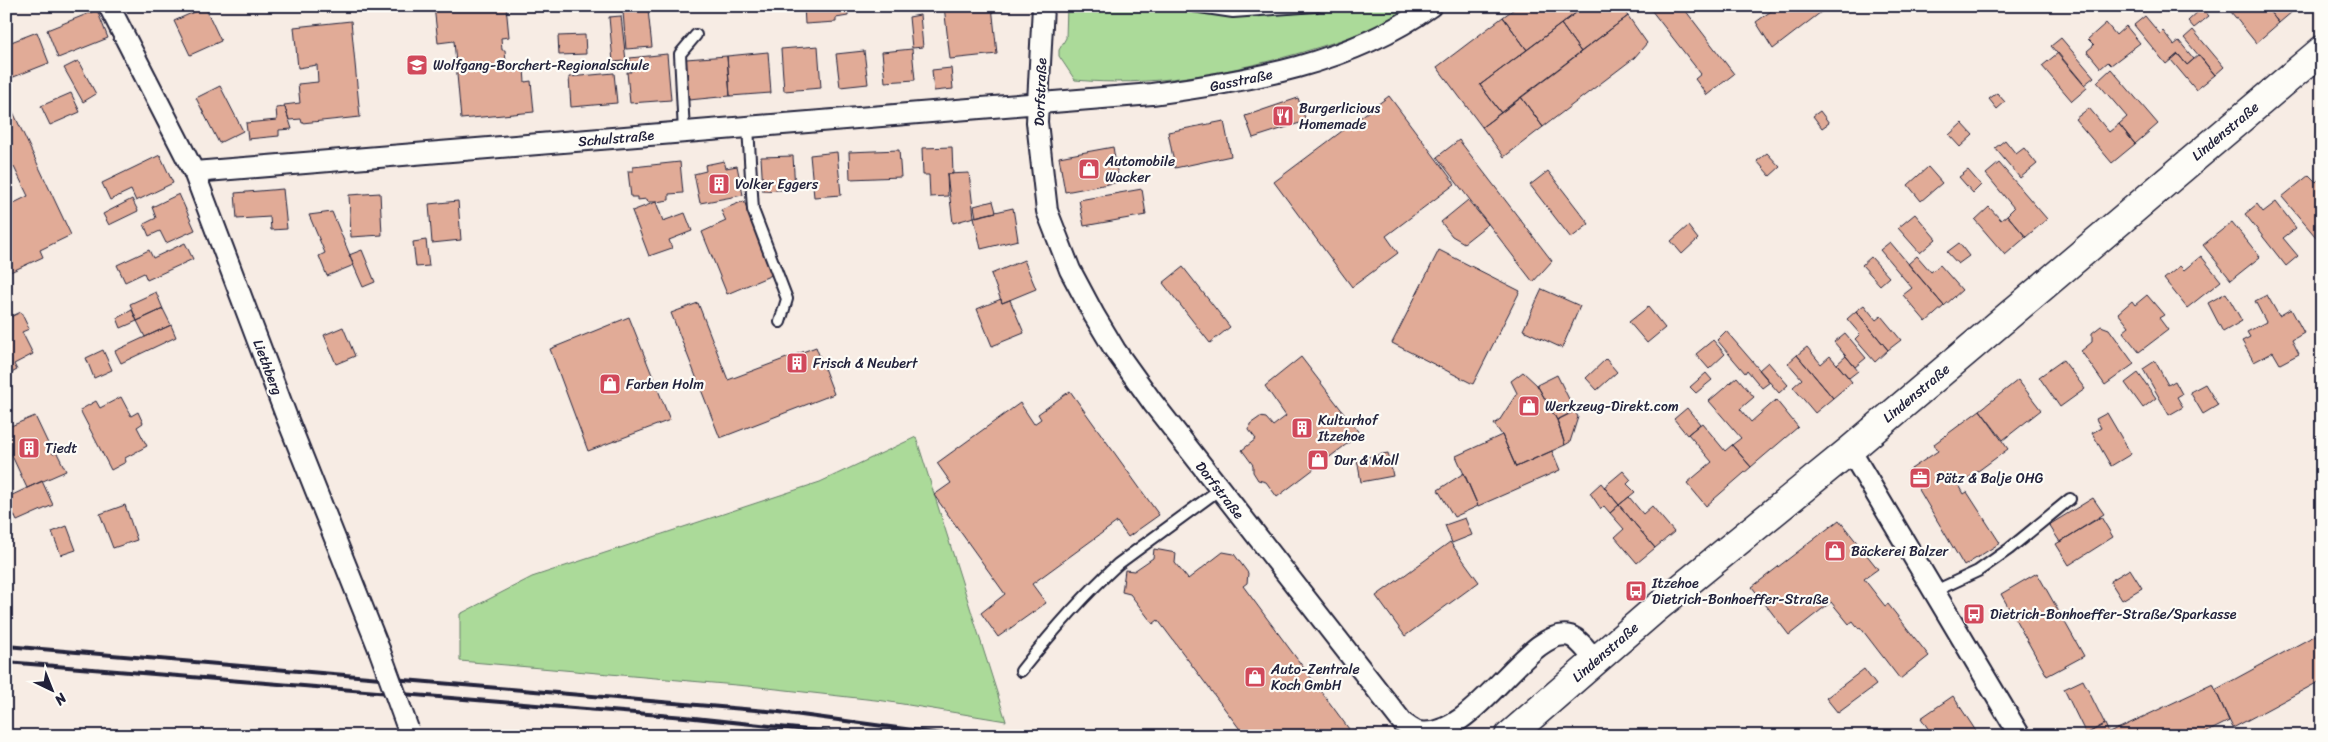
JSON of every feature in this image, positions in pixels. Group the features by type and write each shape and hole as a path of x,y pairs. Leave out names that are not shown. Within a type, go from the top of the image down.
{"main road":[{"name":"Lindenstraße","path":"1509,736 1595,660 1850,450 2322,50"}],"street":[{"name":"Liethberg","path":"109,6 194,172 287,418 410,732"},
{"name":"Dorfstraße","path":"1043,6 1037,122 1047,211 1070,270 1115,350 1220,489 1403,723 1418,732 1430,733 1454,723 1541,645 1554,637 1564,635 1573,637 1595,660"},
{"name":"Gasstraße","path":"1037,104 1207,87 1298,68 1336,56 1381,37 1406,24 1430,6"},
{"name":"Schulstraße","path":"194,172 1037,104"},
{"path":"1850,450 2020,736"}],"lane":[{"path":"1194,6 1233,12 1316,6"},
{"path":"684,132 680,54 696,35"},
{"path":"748,127 753,210 787,299 780,322"},
{"path":"1021,672 1060,622 1102,578 1118,564 1220,489"},
{"path":"1935,591 1978,571 2009,550 2070,499"}],"green space":[{"path":"1067,6 1177,6 1220,15 1250,16 1291,14 1350,6 1412,6 1384,22 1341,40 1269,61 1186,77 1131,82 1103,82 1075,80 1059,56 1059,50 1066,38"},
{"path":"916,437 1006,721 884,701 759,687 460,661 460,614 532,577 820,482"}],"building":[{"path":"434,6 506,6 509,37 501,38 502,50 505,50 506,63 511,63 512,70 524,69 525,82 531,81 534,112 461,119 454,41 438,43"},
{"path":"804,6 848,6 848,16 836,18 836,22 805,24"},
{"path":"944,6 992,6 997,54 950,59"},
{"path":"1518,6 1585,6 1527,50 1503,17"},
{"path":"1585,6 1620,6 1628,16 1581,52 1561,24"},
{"path":"1648,6 1682,6 1734,74 1707,95 1695,79 1701,74"},
{"path":"1778,6 1829,6 1773,49 1756,22"},
{"path":"2228,6 2251,6 2254,10 2259,6 2265,6 2279,23 2256,43"},
{"path":"2265,6 2299,6 2279,23"},
{"path":"205,7 221,41 190,55 174,21"},
{"path":"2202,8 2209,16 2194,28 2188,21"},
{"path":"97,10 108,38 58,58 47,30"},
{"path":"648,10 652,47 626,49 623,12"},
{"path":"920,15 923,47 912,48 909,17"},
{"path":"621,16 626,61 613,62 609,17"},
{"path":"1628,16 1647,43 1634,58 1543,127 1521,97"},
{"path":"2145,16 2160,34 2163,31 2174,45 2179,41 2194,59 2187,65 2178,54 2166,64 2134,25"},
{"path":"1503,17 1527,50 1480,85 1501,113 1482,127 1437,67"},
{"path":"351,21 360,117 302,123 301,119 289,120 284,105 300,103 298,84 318,82 317,65 298,68 294,27"},
{"path":"2106,23 2116,35 2126,26 2140,43 2111,65 2108,62 2101,68 2087,51 2094,45 2088,39"},
{"path":"1561,24 1581,52 1501,113 1480,85"},
{"path":"2193,30 2224,67 2215,75 2184,38"},
{"path":"37,32 49,63 6,80 6,44"},
{"path":"585,35 586,54 559,55 558,36"},
{"path":"2061,38 2094,77 2084,85 2051,46"},
{"path":"818,46 821,88 784,91 781,49"},
{"path":"912,49 915,80 885,82 882,52"},
{"path":"864,51 868,84 840,87 836,54"},
{"path":"768,52 771,93 730,96 727,56"},
{"path":"2058,53 2087,88 2072,101 2042,66"},
{"path":"667,54 671,100 630,103 627,72 631,72 630,58"},
{"path":"2178,54 2187,65 2199,55 2215,75 2196,90 2171,60"},
{"path":"727,56 730,96 689,100 686,59"},
{"path":"78,61 96,94 83,102 64,68"},
{"path":"951,68 953,89 934,91 932,70"},
{"path":"2111,69 2158,124 2135,144 2119,124 2127,117 2097,82"},
{"path":"614,73 617,103 571,107 569,77"},
{"path":"220,86 243,131 219,143 196,98"},
{"path":"71,93 80,112 50,125 41,106"},
{"path":"1997,93 2005,102 1997,109 1989,99"},
{"path":"1389,96 1455,184 1386,236 1398,253 1352,287 1274,182"},
{"path":"6,97 71,235 40,250 43,257 6,274 6,207 28,196 14,167 11,169 6,159"},
{"path":"1521,97 1543,127 1504,157 1482,127"},
{"path":"1298,98 1306,121 1253,138 1245,116"},
{"path":"285,107 292,129 279,130 279,136 248,139 246,123 277,120 276,108"},
{"path":"2089,108 2109,132 2119,124 2135,144 2112,163 2075,119"},
{"path":"1820,111 1829,123 1822,128 1813,116"},
{"path":"1224,121 1231,156 1175,168 1168,132"},
{"path":"1962,123 1973,135 1960,147 1949,135"},
{"path":"1459,140 1552,261 1533,282 1437,157"},
{"path":"2005,140 2016,154 2024,148 2037,164 2020,178 1995,148"},
{"path":"952,147 953,174 947,174 948,196 930,197 929,175 923,175 922,148"},
{"name":"Automobile Wacker","path":"1113,147 1119,182 1065,192 1059,157"},
{"path":"899,150 901,177 850,179 849,152"},
{"path":"837,152 841,195 814,197 810,155"},
{"path":"1767,153 1780,167 1770,176 1757,161"},
{"path":"160,155 173,183 136,201 131,190 110,200 102,183"},
{"path":"793,156 795,189 763,191 761,157"},
{"name":"Volker Eggers","path":"724,161 726,168 737,166 743,195 700,203 694,174 706,171 705,165"},
{"path":"680,162 683,193 669,194 669,200 656,202 648,202 647,199 637,200 637,197 631,197 628,171 633,171 633,167"},
{"path":"1999,163 2047,219 2026,237 2007,215 2014,208 1986,174"},
{"path":"1928,167 1942,183 1921,201 1908,185"},
{"path":"1968,170 1981,185 1973,193 1959,177"},
{"path":"1548,171 1589,224 1571,238 1530,185"},
{"path":"969,173 974,217 953,223 947,174"},
{"path":"2309,175 2316,182 2319,179 2322,182 2321,243 2282,197"},
{"path":"283,189 287,229 271,230 270,217 237,219 235,193"},
{"path":"1142,189 1146,215 1084,226 1079,200"},
{"path":"380,193 382,235 351,237 349,195"},
{"path":"179,194 195,230 166,243 160,231 149,236 144,224 156,218 152,207"},
{"path":"132,199 138,211 109,225 103,214"},
{"path":"1468,200 1488,224 1464,243 1452,236 1441,222"},
{"path":"458,201 461,240 432,243 429,204"},
{"path":"744,201 767,257 765,258 772,275 727,294 702,232 726,221 721,210"},
{"path":"993,201 996,212 976,217 974,206"},
{"path":"656,202 663,221 685,213 692,231 669,240 672,248 649,256 632,211"},
{"path":"2276,202 2296,228 2283,238 2298,256 2286,266 2245,214 2257,204 2263,212"},
{"path":"1989,207 2001,220 2007,215 2026,237 2005,255 1975,220"},
{"path":"1013,208 1018,240 981,249 974,217"},
{"path":"332,212 354,265 327,276 319,256 325,253 309,215"},
{"path":"1915,214 1936,239 1920,253 1898,228"},
{"path":"2232,222 2260,257 2231,280 2203,245"},
{"path":"1688,226 1698,239 1682,254 1671,241"},
{"path":"426,240 429,266 416,267 413,242"},
{"path":"1890,242 1944,306 1926,322 1903,295 1912,288 1880,250"},
{"path":"185,243 193,259 147,280 144,273 125,282 117,265 149,250 153,258"},
{"path":"1959,243 1969,256 1958,264 1947,252"},
{"path":"362,250 375,282 363,287 349,255"},
{"path":"1439,250 1520,291 1473,384 1392,343"},
{"path":"1917,256 1931,272 1940,265 1962,290 1944,306 1908,264"},
{"path":"2201,256 2221,281 2187,308 2164,279 2180,266 2184,270"},
{"path":"1871,257 1889,277 1880,285 1862,265"},
{"path":"1024,260 1036,289 1002,303 991,274"},
{"path":"1183,267 1230,327 1210,343 1163,283"},
{"path":"1542,289 1580,306 1562,348 1523,330"},
{"path":"156,292 163,309 137,321 130,304"},
{"path":"2226,293 2242,321 2223,332 2208,303"},
{"path":"2147,295 2164,315 2159,318 2168,330 2139,352 2123,332 2129,327 2118,313 2132,301 2135,305"},
{"path":"2267,295 2279,316 2291,309 2304,333 2292,340 2299,354 2280,364 2273,352 2254,362 2242,341 2250,337 2247,332 2266,322 2255,301"},
{"path":"1001,299 1002,303 1010,300 1024,333 992,346 977,309"},
{"name":"Frisch & Neubert","path":"698,303 728,380 816,347 834,394 720,438 671,313"},
{"path":"1864,305 1876,320 1881,316 1901,340 1888,350 1856,311"},
{"path":"1648,307 1665,328 1647,343 1629,322"},
{"path":"163,309 171,325 145,337 137,321"},
{"path":"132,310 137,321 121,328 117,318"},
{"path":"1856,311 1888,350 1875,362 1855,339 1860,334 1847,319"},
{"path":"21,312 29,329 22,332 33,354 14,364 17,370 6,376 6,319"},
{"name":"Farben Holm","path":"629,317 670,420 588,451 550,349"},
{"path":"171,325 176,337 121,363 115,351"},
{"path":"2101,326 2109,329 2134,364 2105,385 2081,351 2092,342 2092,333"},
{"path":"343,327 355,356 336,364 324,335"},
{"path":"1726,331 1770,382 1762,388 1747,370 1745,373 1717,340"},
{"path":"1845,333 1866,358 1855,367 1834,342"},
{"path":"1713,340 1725,354 1709,369 1696,354"},
{"path":"1807,347 1821,364 1830,356 1852,382 1833,398 1797,355"},
{"path":"103,350 112,370 94,378 86,358"},
{"path":"1797,355 1833,398 1815,413 1793,387 1802,379 1788,363"},
{"path":"1846,356 1858,371 1849,378 1837,364"},
{"name":"Kulturhof Itzehoe","path":"1301,357 1360,434 1277,497 1266,482 1258,480 1253,472 1253,465 1242,450 1256,439 1249,430 1250,424 1260,417 1266,418 1273,426 1286,416 1265,386"},
{"path":"1606,359 1617,372 1597,390 1586,378"},
{"path":"2063,360 2085,389 2060,407 2039,377"},
{"path":"2155,361 2168,385 2175,381 2182,394 2177,397 2183,407 2169,415 2143,369"},
{"path":"1768,362 1788,385 1779,393 1759,370"},
{"name":"Werkzeug-Direkt.com","path":"1523,372 1537,385 1557,420 1565,445 1516,467 1502,435 1494,424 1499,421 1517,393 1511,381"},
{"path":"1706,373 1712,380 1696,393 1690,387"},
{"path":"2138,373 2156,398 2143,408 2125,383"},
{"path":"1557,375 1575,411 1557,420 1537,385"},
{"path":"1737,377 1754,397 1740,409 1751,422 1776,400 1798,427 1751,467 1732,445 1741,438 1709,401"},
{"path":"2018,380 2041,410 2003,440 1980,410"},
{"path":"2205,384 2218,405 2203,414 2190,392"},
{"path":"1070,391 1159,515 1128,537 1117,522 1032,584 1046,603 998,637 981,613 1005,594 934,495 951,483 937,463 1020,403 1034,424 1041,419 1038,414"},
{"path":"121,397 131,416 138,412 143,423 137,427 147,446 125,458 126,462 111,470 80,410 96,401 100,408"},
{"path":"1687,408 1700,424 1687,435 1674,419"},
{"path":"1980,410 2008,449 1959,485 1964,494 1967,492 2000,543 1964,566 1908,471 1938,451 1934,444"},
{"path":"1575,411 1578,417 1570,442 1565,445 1557,420"},
{"path":"2107,413 2131,454 2111,466 2092,433 2101,428 2096,419"},
{"name":"Tiedt","path":"35,416 53,454 57,453 66,471 27,488 6,443 6,428"},
{"path":"1702,423 1725,451 1732,445 1751,467 1706,506 1687,483 1712,462 1688,434"},
{"path":"1502,435 1516,467 1552,451 1560,470 1478,506 1456,456"},
{"path":"1388,453 1393,476 1361,482 1357,459"},
{"path":"1623,471 1631,480 1627,484 1635,492 1619,505 1604,487"},
{"path":"1464,473 1478,506 1454,517 1438,490"},
{"path":"42,481 53,505 17,521 6,498"},
{"path":"1601,483 1619,505 1610,513 1604,506 1601,509 1590,493"},
{"path":"1629,497 1643,514 1652,506 1674,532 1655,548 1619,505"},
{"path":"2093,498 2104,514 2060,542 2049,525"},
{"path":"125,505 137,540 113,548 100,514"},
{"path":"1619,505 1655,548 1637,563 1615,537 1624,529 1610,513"},
{"path":"2101,517 2113,537 2069,565 2056,544"},
{"path":"1465,518 1472,535 1452,543 1445,525"},
{"path":"1839,520 1878,569 1864,579 1885,606 1888,604 1929,656 1900,679 1860,627 1859,629 1853,621 1849,624 1831,602 1789,635 1752,587"},
{"path":"67,526 76,550 61,555 52,532"},
{"path":"1450,542 1479,582 1405,636 1376,596"},
{"name":"Auto-Zentrale Koch GmbH","path":"1154,549 1176,553 1175,563 1188,579 1223,552 1234,554 1248,573 1247,583 1243,586 1349,729 1339,736 1245,736 1158,620 1153,624 1130,594 1122,592 1125,570 1134,571 1153,558"},
{"path":"2130,569 2142,588 2122,600 2110,581"},
{"path":"2037,573 2084,656 2047,676 2001,594"},
{"path":"2316,635 2322,645 2322,680 2233,728 2215,690"},
{"path":"1864,669 1876,685 1838,713 1826,698"},
{"path":"2083,680 2105,724 2086,734 2064,689"},
{"path":"2213,684 2229,721 2199,736 2088,736 2086,734 2105,724 2109,733"},
{"path":"1953,696 1979,736 1933,736 1921,718"}],"railway":[{"path":"6,646 779,712 957,736"},
{"path":"6,662 685,717 863,736"}],"place":[{"name":"Wolfgang-Borchert-Regionalschule","path":"417,65"},
{"name":"Burgerlicious Homemade","path":"1283,116"},
{"name":"Automobile Wacker","path":"1089,169"},
{"name":"Volker Eggers","path":"719,184"},
{"name":"Frisch & Neubert","path":"797,363"},
{"name":"Farben Holm","path":"610,384"},
{"name":"Werkzeug-Direkt.com","path":"1529,406"},
{"name":"Kulturhof Itzehoe","path":"1302,428"},
{"name":"Tiedt","path":"29,448"},
{"name":"Dur & Moll","path":"1318,460"},
{"name":"Pätz & Balje OHG","path":"1920,478"},
{"name":"Bäckerei Balzer","path":"1835,551"},
{"name":"Itzehoe Dietrich-Bonhoeffer-Straße","path":"1636,591"},
{"name":"Dietrich-Bonhoeffer-Straße/Sparkasse","path":"1974,614"},
{"name":"Auto-Zentrale Koch GmbH","path":"1255,677"}]}
